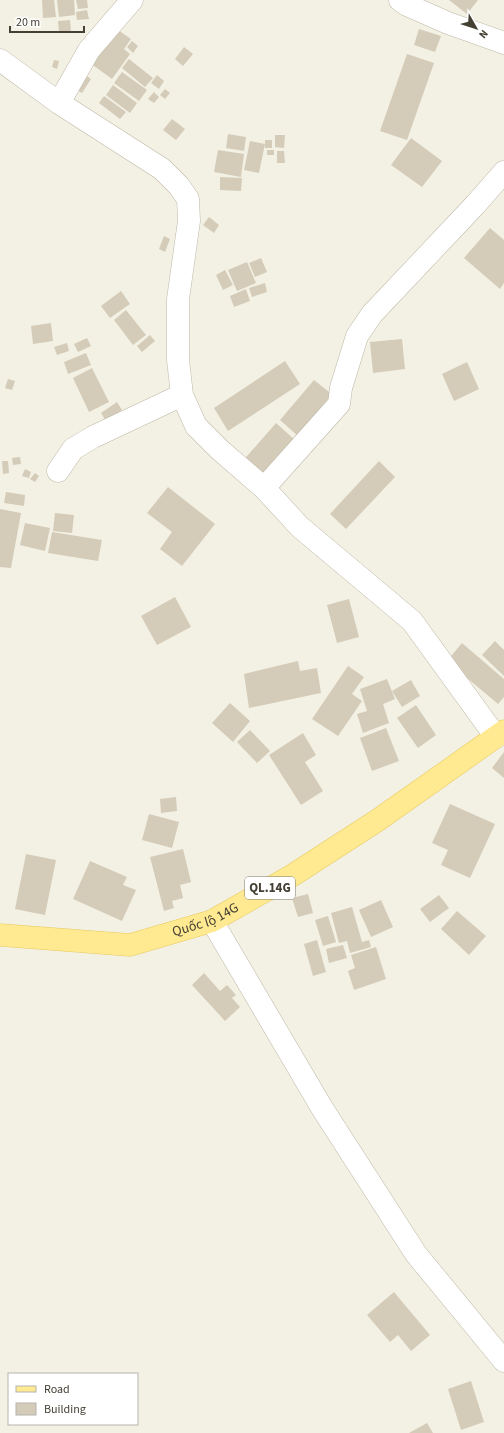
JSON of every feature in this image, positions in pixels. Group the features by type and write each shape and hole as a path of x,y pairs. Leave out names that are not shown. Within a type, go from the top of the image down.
{"main road":[{"name":"Quốc lộ 14G","path":"0,935 130,945 212,921 299,871 378,820 500,734"}],"street":[{"path":"59,103 89,50 132,0"},
{"path":"406,2 448,23 504,43"},
{"path":"0,60 59,103 162,169 179,186 188,199 189,221 178,299 178,360 182,395 196,426 220,450 264,488 300,527 412,621 500,734"},
{"path":"264,488 339,404 341,388 357,336 372,314 475,205 504,172"},
{"path":"58,471 73,449 182,395"},
{"path":"212,921 322,1108 416,1254 504,1361"}],"building":[{"path":"42,0 54,0 56,17 43,18"},
{"path":"57,0 74,0 75,15 59,17"},
{"path":"76,0 87,0 88,8 78,9"},
{"path":"449,0 478,0 467,14"},
{"path":"87,10 89,19 77,20 76,12"},
{"path":"70,20 71,32 59,32 58,21"},
{"path":"115,28 131,39 124,49 130,54 112,79 90,63"},
{"path":"419,29 441,36 435,52 414,45"},
{"path":"132,41 138,46 133,53 127,47"},
{"path":"184,47 193,54 183,66 175,59"},
{"path":"407,54 434,63 407,140 380,131"},
{"path":"129,59 153,78 145,87 122,68"},
{"path":"54,60 59,61 57,69 52,67"},
{"path":"122,72 147,90 139,101 114,83"},
{"path":"84,74 91,79 82,93 75,89"},
{"path":"157,75 164,81 159,89 151,83"},
{"path":"113,85 137,103 130,113 106,95"},
{"path":"165,89 170,93 165,99 160,95"},
{"path":"154,92 159,97 154,103 148,99"},
{"path":"104,96 126,112 120,119 99,103"},
{"path":"172,119 185,129 176,140 163,130"},
{"path":"228,134 246,137 244,151 226,148"},
{"path":"275,135 285,135 284,148 275,147"},
{"path":"411,138 442,161 422,187 391,165"},
{"path":"265,140 272,140 272,148 265,148"},
{"path":"250,141 265,144 259,173 244,170"},
{"path":"218,150 244,154 241,177 214,172"},
{"path":"267,150 274,150 274,155 267,155"},
{"path":"277,151 284,151 285,163 277,163"},
{"path":"220,177 242,178 241,191 220,190"},
{"path":"209,217 219,225 214,233 203,225"},
{"path":"490,228 504,240 504,283 500,289 464,258"},
{"path":"164,236 170,239 165,252 159,249"},
{"path":"261,258 267,272 255,277 249,263"},
{"path":"247,262 256,283 237,291 228,270"},
{"path":"225,270 233,285 223,290 216,275"},
{"path":"265,283 267,292 252,297 249,288"},
{"path":"246,289 250,301 234,307 230,296"},
{"path":"121,291 130,304 110,318 101,306"},
{"path":"126,310 146,335 133,345 114,320"},
{"path":"51,323 53,341 33,344 31,326"},
{"path":"150,335 155,341 142,352 137,346"},
{"path":"87,338 91,346 78,352 74,344"},
{"path":"402,339 405,369 373,373 370,342"},
{"path":"67,343 69,351 57,355 54,347"},
{"path":"86,353 91,365 68,374 64,362"},
{"path":"285,361 300,384 228,431 214,408"},
{"path":"467,362 479,389 454,401 442,374"},
{"path":"92,368 109,402 89,412 73,378"},
{"path":"8,379 15,381 12,390 5,388"},
{"path":"314,380 334,396 299,437 280,420"},
{"path":"117,402 122,410 106,421 101,413"},
{"path":"276,423 295,440 260,480 241,463"},
{"path":"20,457 21,464 13,465 12,458"},
{"path":"2,461 8,461 9,473 3,474"},
{"path":"379,461 395,477 346,529 330,514"},
{"path":"25,469 31,472 29,478 22,476"},
{"path":"35,473 39,476 35,482 30,479"},
{"path":"168,487 215,524 182,566 160,549 172,532 147,513"},
{"path":"6,492 25,495 24,506 4,503"},
{"path":"0,509 21,513 11,568 0,567"},
{"path":"55,513 74,515 72,533 53,531"},
{"path":"25,523 50,528 45,551 20,545"},
{"path":"52,532 102,540 98,561 48,553"},
{"path":"175,597 191,627 157,645 141,616"},
{"path":"349,599 359,637 337,643 327,605"},
{"path":"495,641 504,650 504,676 482,655"},
{"path":"462,643 504,679 504,697 498,704 447,661"},
{"path":"298,661 300,671 317,668 321,693 249,708 244,674"},
{"path":"348,666 364,677 352,694 362,701 338,736 312,719"},
{"path":"387,679 395,699 383,704 389,723 363,733 357,714 367,711 360,689"},
{"path":"411,680 420,696 402,707 392,691"},
{"path":"230,703 250,721 233,742 212,723"},
{"path":"416,705 436,735 418,748 397,718"},
{"path":"386,728 399,761 372,771 360,738"},
{"path":"250,730 270,751 257,763 237,742"},
{"path":"303,733 316,755 305,762 323,791 301,805 269,755"},
{"path":"504,752 504,778 492,768"},
{"path":"176,797 177,811 161,813 160,799"},
{"path":"450,804 495,824 470,878 441,865 448,850 432,843"},
{"path":"149,814 179,822 172,848 142,840"},
{"path":"183,849 191,882 180,885 183,898 172,901 174,908 164,911 150,857"},
{"path":"26,854 56,860 45,915 15,909"},
{"path":"90,861 127,877 123,885 136,890 122,921 73,899"},
{"path":"308,894 313,913 298,917 292,898"},
{"path":"439,895 449,908 430,922 420,909"},
{"path":"381,900 393,927 371,937 359,910"},
{"path":"352,907 362,942 369,940 371,947 350,953 347,941 339,943 331,913"},
{"path":"457,911 486,936 469,955 441,929"},
{"path":"328,916 336,942 323,946 315,920"},
{"path":"317,940 326,972 313,976 304,944"},
{"path":"343,945 347,958 329,963 326,949"},
{"path":"376,947 386,979 354,990 348,971 355,968 351,955"},
{"path":"204,973 220,991 227,985 236,995 232,998 240,1007 225,1021 192,985"},
{"path":"394,1292 430,1335 411,1351 398,1335 390,1342 367,1315"},
{"path":"471,1381 484,1422 461,1430 448,1389"},
{"path":"427,1423 433,1433 409,1433"}]}
